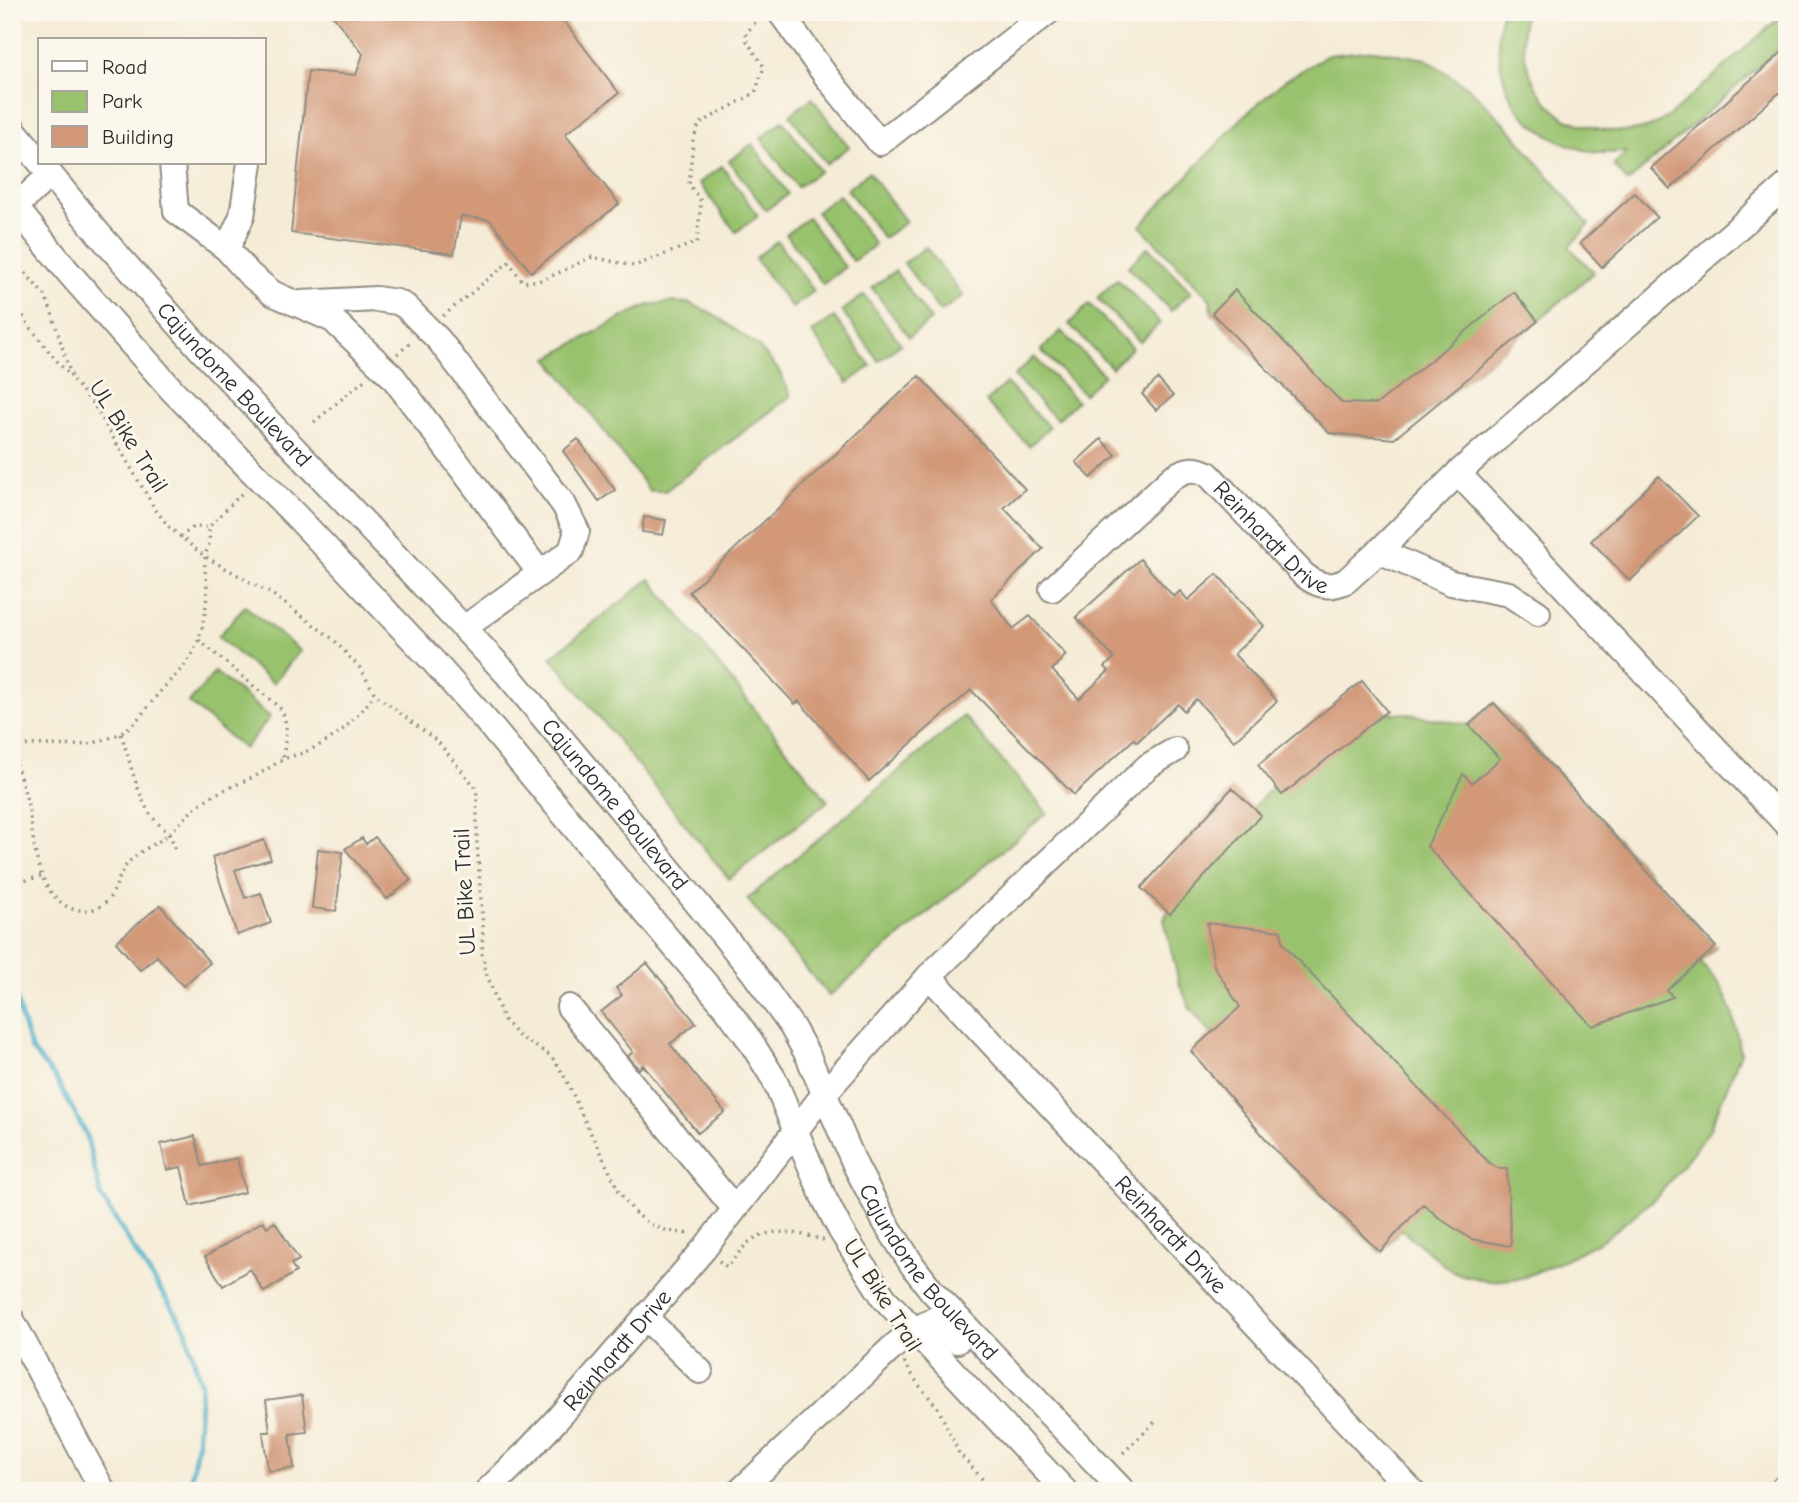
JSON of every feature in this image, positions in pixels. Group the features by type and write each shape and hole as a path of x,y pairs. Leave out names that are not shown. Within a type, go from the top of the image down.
{"street":[{"path":"780,12 826,76 880,143 1048,12"},
{"name":"Cajundome Boulevard","path":"12,128 38,160"},
{"path":"172,164 176,211 227,249 249,274 272,293 333,320 393,377 540,573"},
{"path":"227,249 242,216 250,164"},
{"path":"13,205 44,167"},
{"name":"Cajundome Boulevard","path":"44,167 203,352 507,674 617,805 753,972 792,1027 808,1056 856,1167 885,1222 932,1292 1123,1491"},
{"name":"Reinhardt Drive","path":"1052,589 1173,477 1194,469 1208,474 1313,582 1326,586 1346,581 1458,473 1787,185"},
{"name":"Cajundome Boulevard","path":"13,205 173,391 434,662 727,1009 774,1079 823,1196 841,1231 884,1298 904,1339 1065,1491"},
{"path":"295,303 376,299 405,306 439,340 564,505 577,531 571,551 464,628"},
{"path":"1458,473 1787,825"},
{"path":"1379,551 1451,583 1509,594 1538,613"},
{"name":"Reinhardt Drive","path":"504,1485 704,1249 824,1094 929,976 1148,765 1175,750"},
{"name":"Reinhardt Drive","path":"929,976 1412,1491"},
{"path":"569,1007 734,1208"},
{"path":"645,1317 700,1371"},
{"path":"740,1491 904,1339 935,1319 998,1382 1090,1456"},
{"path":"12,1320 103,1491"}],"path":[{"path":"509,262 523,282 543,280 592,257 634,265 697,242 701,201 689,185 693,141 699,124 755,93 764,67 747,41 746,33 765,12"},
{"name":"UL Bike Trail","path":"12,257 45,296 72,379"},
{"name":"UL Bike Trail","path":"12,298 22,316 94,405 155,509 180,537 204,556 273,595 333,639 360,668 375,694 438,742 476,788 482,953 495,1000 503,1019 517,1035 551,1056 559,1067 620,1193 635,1213 650,1224 668,1231 685,1233 727,1267 750,1241 766,1234 784,1232 828,1241"},
{"path":"250,485 209,527 209,542 204,556 206,604 199,640 186,664 144,713 121,734 96,742 76,746 33,744 12,748 42,876 56,898 68,907 80,911 94,909 107,901 116,889 128,863 168,834 197,806 284,759 329,740 347,727 375,694"},
{"path":"180,537 194,527 209,527"},
{"path":"199,640 280,708 287,727 284,759"},
{"path":"121,734 146,807 152,818 165,829 175,850"},
{"path":"12,884 42,876"},
{"name":"UL Bike Trail","path":"904,1339 918,1384 938,1408 959,1453 993,1491"},
{"path":"1123,1452 1158,1419"},
{"path":"779,1482 786,1491"},
{"path":"860,1491 868,1484"}],"green space":[{"path":"1502,12 1525,12 1523,42 1529,71 1535,85 1553,108 1574,122 1613,131 1644,129 1669,116 1786,12 1787,42 1628,182 1613,165 1627,152 1589,152 1567,144 1536,126 1515,105 1504,80 1499,52"},
{"path":"1375,50 1426,59 1470,89 1509,128 1589,225 1569,247 1594,272 1394,439 1329,433 1212,313 1210,299 1140,226 1244,116 1284,81 1328,55"},
{"path":"812,98 849,147 826,164 790,115"},
{"path":"783,121 820,171 797,187 761,138"},
{"path":"752,144 788,194 766,210 729,161"},
{"path":"722,166 758,216 736,232 699,183"},
{"path":"869,172 906,222 883,238 847,189"},
{"path":"839,195 875,245 853,261 816,212"},
{"path":"808,218 845,267 823,284 786,234"},
{"path":"777,241 814,291 792,308 755,258"},
{"path":"926,247 963,296 940,312 904,263"},
{"path":"1148,247 1191,292 1171,311 1128,267"},
{"path":"895,271 931,320 909,337 872,288"},
{"path":"1117,279 1160,323 1140,342 1097,298"},
{"path":"864,295 901,344 879,361 842,311"},
{"path":"689,303 712,313 759,347 779,371 791,396 665,491 650,491 548,358 649,305"},
{"path":"1089,304 1132,348 1112,368 1069,324"},
{"path":"834,317 871,366 848,383 812,333"},
{"path":"1061,331 1104,375 1084,394 1041,350"},
{"path":"1034,357 1077,401 1057,420 1014,376"},
{"path":"1006,383 1049,427 1029,446 986,402"},
{"path":"650,579 828,801 729,879 551,657"},
{"path":"245,606 300,651 273,683 218,637"},
{"path":"215,672 270,717 244,749 189,703"},
{"path":"1494,703 1716,947 1700,962 1721,986 1732,1012 1741,1053 1709,1131 1659,1195 1606,1238 1560,1262 1522,1278 1490,1281 1450,1270 1401,1229 1380,1252 1276,1151 1211,1033 1190,1008 1179,983 1164,919 1189,873 1289,770 1370,713 1403,713 1469,725"},
{"path":"964,716 1047,813 829,996 747,899"}],"building":[{"path":"330,12 557,12 619,93 565,134 619,204 531,272 490,220 461,216 454,254 291,233 308,71 356,75 363,54"},
{"path":"1787,48 1787,86 1670,189 1651,168"},
{"path":"1635,193 1657,217 1602,267 1580,243"},
{"path":"1235,290 1342,403 1377,404 1514,292 1538,321 1394,439 1329,433 1212,313"},
{"path":"919,376 1025,489 1004,508 1043,549 991,599 1013,629 1030,616 1066,655 1052,670 1079,699 1109,671 1105,667 1114,658 1076,617 1140,559 1174,597 1180,591 1188,600 1217,574 1264,626 1234,654 1277,701 1234,741 1196,699 1184,711 1178,704 1137,742 1134,739 1074,795 971,690 869,781 799,701 795,704 689,592"},
{"path":"1158,379 1173,396 1156,410 1142,394"},
{"path":"578,439 615,490 599,501 563,451"},
{"path":"1101,439 1116,455 1091,478 1076,462"},
{"path":"1659,476 1698,516 1630,581 1591,541"},
{"path":"644,517 666,520 663,535 642,532"},
{"path":"1362,681 1387,711 1282,795 1258,765"},
{"path":"1494,703 1716,947 1667,990 1673,997 1592,1026 1427,846 1463,774 1472,783 1500,759 1469,725"},
{"path":"1232,788 1261,815 1170,914 1141,888"},
{"path":"375,837 411,880 387,899 345,849 362,838 366,844"},
{"path":"264,840 271,859 235,870 245,898 261,893 271,923 237,935 212,857"},
{"path":"318,849 343,852 336,911 312,908"},
{"path":"160,905 210,963 183,986 157,956 140,970 116,942"},
{"path":"1207,923 1281,931 1283,943 1295,957 1490,1164 1507,1169 1511,1246 1471,1239 1423,1204 1380,1252 1276,1151 1191,1051 1240,1007 1214,966"},
{"path":"647,963 696,1023 670,1044 725,1112 698,1133 643,1065 639,1069 628,1056 633,1052 601,1012 622,995 616,988"},
{"path":"195,1136 202,1166 237,1158 245,1192 190,1206 181,1167 167,1170 161,1144"},
{"path":"263,1221 267,1227 275,1222 299,1260 291,1264 296,1272 264,1292 250,1269 223,1286 205,1257"},
{"path":"302,1395 307,1432 290,1434 294,1468 268,1471 263,1432 270,1432 266,1400"}],"waterway":[{"path":"12,980 31,1049 56,1079 86,1134 101,1196 185,1327 201,1385 197,1445 189,1491"}]}
